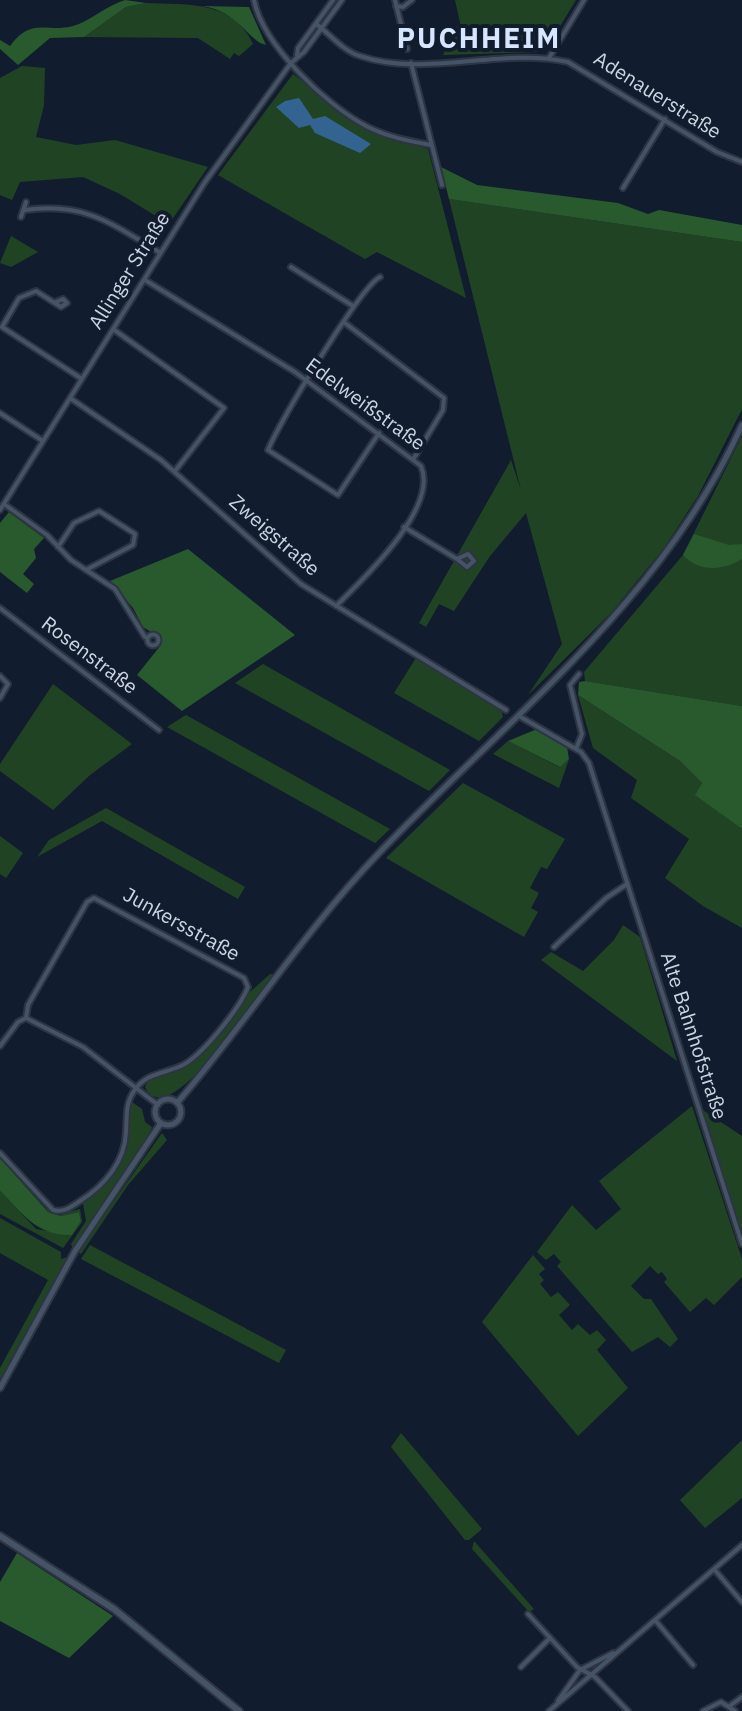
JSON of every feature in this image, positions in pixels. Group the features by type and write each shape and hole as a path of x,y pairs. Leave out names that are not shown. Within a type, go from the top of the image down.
{"main road":[{"path":"0,1536 114,1609 239,1711"}],"street":[{"path":"254,0 262,28 291,63 344,113 386,135 431,145"},
{"name":"Allinger Straße","path":"0,510 218,163 297,55 304,52 333,0"},
{"name":"Allinger Straße","path":"318,26 342,0"},
{"path":"396,3 403,7 412,0"},
{"path":"549,58 584,0"},
{"path":"396,3 407,49"},
{"name":"Adenauerstraße","path":"318,26 361,57 411,63 549,58 583,68 717,152 742,162"},
{"path":"411,63 442,185"},
{"path":"623,188 665,119"},
{"path":"21,217 26,202"},
{"path":"25,210 55,207 80,210 110,222 160,252"},
{"path":"291,267 354,307"},
{"path":"379,433 338,495 271,455 269,446 354,307 372,281 380,277"},
{"name":"Edelweißstraße","path":"144,279 308,381 414,458 424,472 426,488 404,527 376,565 336,606"},
{"path":"56,302 36,291 21,296 2,327 82,379"},
{"path":"345,323 444,398 443,410 414,458"},
{"path":"113,329 193,389 224,408 175,471"},
{"name":"Zweigstraße","path":"70,398 175,471 294,579 506,710"},
{"path":"0,413 43,441"},
{"path":"161,1123 173,1124 179,1118 177,1103 345,889 519,716 638,591 678,536 742,425"},
{"path":"4,504 119,593 145,637"},
{"path":"57,548 76,521 99,511 135,534 133,545 86,570"},
{"path":"404,527 457,559"},
{"name":"Rosenstraße","path":"0,608 159,730"},
{"path":"519,716 576,749 582,734 570,685 579,674"},
{"path":"0,676 8,684 0,698"},
{"name":"Alte Bahnhofstraße","path":"576,749 589,763 742,1244"},
{"path":"554,947 606,898 627,884"},
{"name":"Junkersstraße","path":"26,1018 28,1005 92,898 100,898 246,980 247,989 207,1044 190,1061 155,1073 136,1088"},
{"path":"0,1046 18,1022 26,1018 83,1047 158,1105"},
{"path":"0,1153 49,1208 66,1210 95,1190 119,1161 125,1148 127,1105 136,1088"},
{"path":"161,1123 156,1114 158,1105 167,1100 177,1103"},
{"path":"0,1388 75,1251 161,1123"},
{"path":"549,1711 742,1545"},
{"path":"714,1569 740,1594 742,1602"},
{"path":"528,1614 580,1670 591,1675 628,1711"},
{"path":"655,1620 693,1665"},
{"path":"521,1667 550,1638"},
{"path":"555,1705 580,1670 619,1650"},
{"path":"572,1681 578,1686"},
{"path":"731,1706 742,1697"},
{"path":"703,1711 721,1702 735,1711"}],"green space":[{"path":"125,0 146,3 126,7 84,37 50,38 18,65 0,49 0,40 10,46 19,36 34,28 79,24"},
{"path":"455,0 576,0 548,46 539,52 443,55 456,26 461,27"},
{"path":"146,3 193,5 221,12 234,19 253,44 239,56 234,53 230,59 198,38 84,37 126,7"},
{"path":"202,6 249,7 266,45 225,14"},
{"path":"22,66 45,68 44,105 36,137 76,145 115,140 208,167 169,224 120,194 83,177 20,182 12,200 0,195 0,78"},
{"path":"293,74 364,128 428,149 466,298 377,252 365,259 218,175"},
{"path":"441,167 477,185 618,203 648,214 659,210 742,225 742,242 449,199"},
{"path":"449,199 742,242 742,409 698,496 664,548 611,613 528,695 562,644 526,513 490,556 454,611 439,604 426,627 419,623 511,460 521,490"},
{"path":"11,236 38,252 11,267 0,263"},
{"path":"742,436 742,706 585,681 584,672 683,555"},
{"path":"9,512 44,538 34,549 36,558 23,574 34,584 27,593 0,572 0,523"},
{"path":"694,534 729,545 742,544 742,559 727,566 711,568 689,561 683,555"},
{"path":"188,549 295,635 182,711 137,675 161,645 161,638 143,627 133,608 110,581"},
{"path":"419,653 500,705 503,717 479,741 394,693"},
{"path":"263,664 450,770 429,791 235,683"},
{"path":"579,682 742,706 742,829 695,795 702,783 680,761 578,695"},
{"path":"53,684 132,744 90,775 53,810 0,771 0,764"},
{"path":"578,695 680,761 702,783 696,795 742,829 742,928 703,906 665,878 689,839 631,798 637,780 593,748"},
{"path":"186,715 390,829 375,843 167,727"},
{"path":"537,729 567,747 569,759 560,767 508,741"},
{"path":"508,741 559,767 569,759 559,788 493,754"},
{"path":"463,783 565,839 547,869 541,867 530,888 539,893 531,908 538,912 524,937 386,858"},
{"path":"106,808 245,887 238,899 102,821 37,857 49,840"},
{"path":"0,836 23,853 6,878 0,874"},
{"path":"623,925 640,937 677,1061 541,960 551,952 583,971 614,940"},
{"path":"274,974 233,1031 192,1078 173,1093 157,1097 145,1087 149,1080 196,1060 250,992"},
{"path":"132,1102 142,1109 145,1122 152,1127 147,1140 73,1248 71,1244 86,1221 83,1203 104,1185 123,1158"},
{"path":"692,1106 742,1259 742,1277 714,1305 706,1298 690,1312 664,1282 667,1279 662,1272 658,1274 650,1266 631,1286 644,1299 651,1299 678,1339 670,1347 658,1337 632,1352 557,1266 561,1262 554,1254 546,1260 537,1252 572,1205 596,1230 621,1209 599,1181"},
{"path":"701,1109 742,1136 742,1236"},
{"path":"162,1133 167,1140 128,1185 81,1254 78,1252"},
{"path":"0,1157 47,1210 59,1215 80,1209 82,1222 63,1248 0,1214 0,1191 36,1229 72,1235 81,1221 79,1212 61,1216 48,1212"},
{"path":"0,1158 48,1212 61,1216 79,1212 81,1221 72,1235 40,1228 0,1191"},
{"path":"0,1218 61,1252 61,1259 68,1257 0,1379 0,1368 48,1280 0,1253"},
{"path":"90,1245 286,1350 279,1363 81,1259"},
{"path":"533,1255 545,1269 539,1274 544,1280 540,1284 551,1297 558,1292 570,1305 559,1315 572,1330 578,1324 590,1335 597,1330 606,1340 597,1350 628,1388 578,1436 482,1322"},
{"path":"401,1433 482,1529 469,1540 465,1540 391,1447"},
{"path":"742,1440 742,1498 705,1528 680,1500"},
{"path":"474,1541 534,1609 529,1612 472,1549"},
{"path":"17,1553 113,1616 69,1658 0,1621 0,1582"}],"water":[{"path":"299,98 313,119 325,116 371,144 360,153 315,133 310,125 299,128 276,107"}],"district":[{"name":"PUCHHEIM","path":"479,40"}]}
